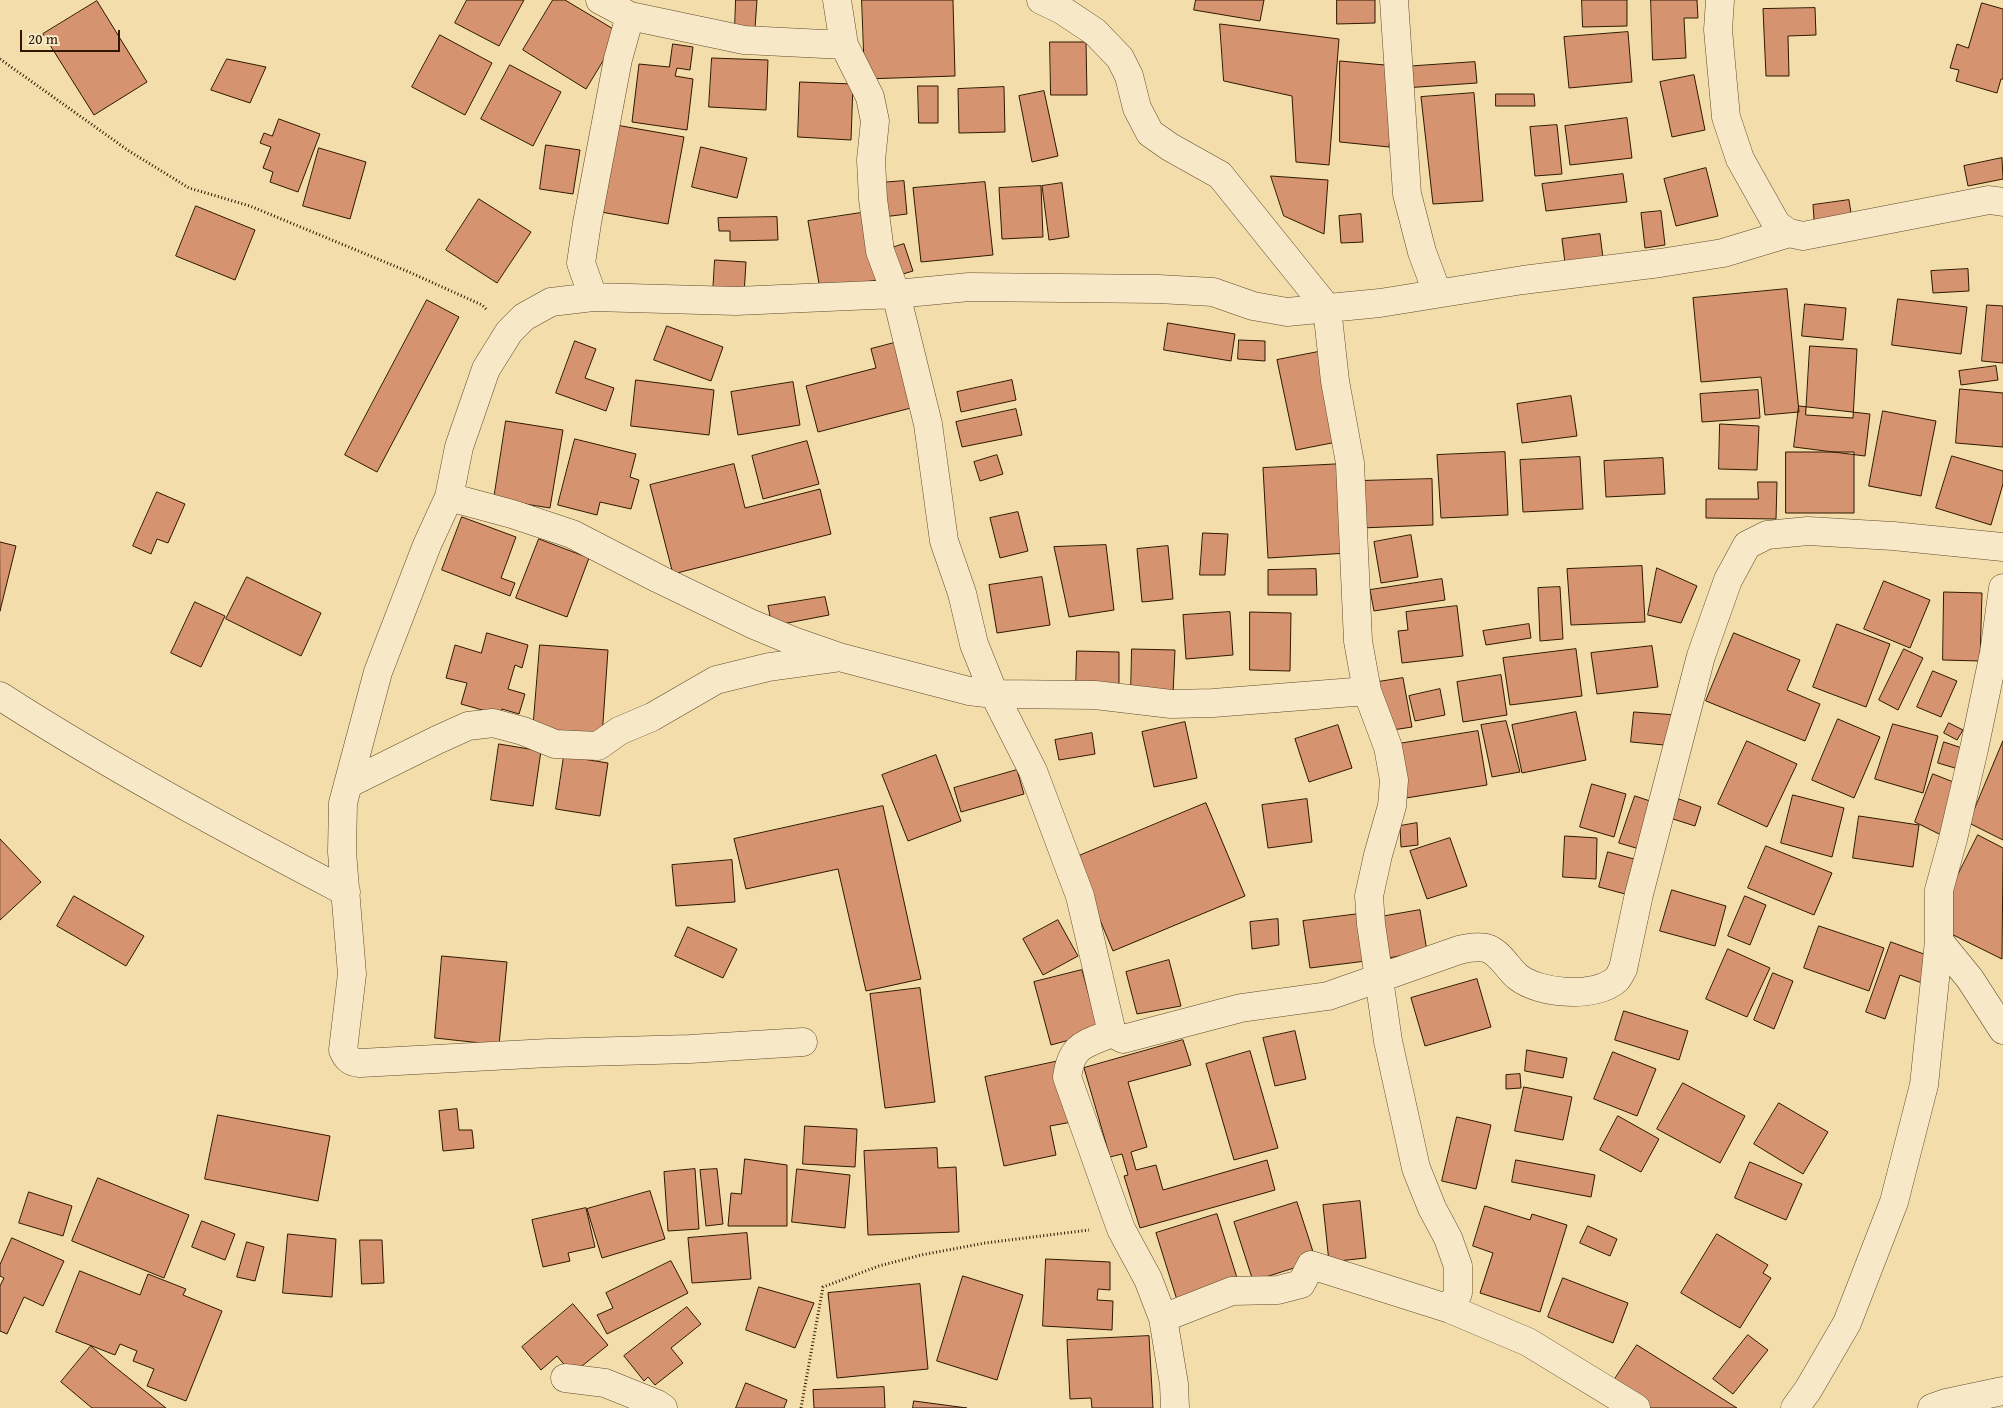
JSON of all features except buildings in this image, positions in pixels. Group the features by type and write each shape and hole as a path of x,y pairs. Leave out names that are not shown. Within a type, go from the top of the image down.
{"street":[{"path":"600,0 630,16 744,40 844,44"},
{"path":"837,0 844,44 870,97 875,120 871,160 873,199 880,251 896,294 928,424 944,540 962,593 974,644 994,694 1033,771 1080,896 1112,1034"},
{"path":"1041,0 1062,10 1095,32 1120,58 1129,76 1137,108 1150,133 1170,147 1220,175 1327,308 1335,381 1350,463 1358,641 1367,691 1388,747 1394,780 1392,806 1369,896 1379,979 1388,1041 1416,1168 1432,1208 1448,1238 1458,1266 1458,1293 1450,1309"},
{"path":"1394,0 1407,194 1422,252 1437,292"},
{"path":"1720,0 1718,30 1726,117 1740,159 1777,225 1789,233 1803,236 1989,200 2003,202"},
{"path":"593,297 581,263 618,59 630,16"},
{"path":"804,1042 690,1049 549,1053 353,1063 348,1059 343,1050 352,974 342,852 343,803 378,672 427,545 448,497 459,447 486,369 509,332 524,317 551,302 593,297 736,301 896,294 969,287 1158,289 1213,292 1253,306 1286,312 1380,303 1437,292 1523,280 1660,264 1723,253 1789,233"},
{"path":"448,497 512,514 572,534 752,624 839,657 969,691 994,694 1095,695 1171,704 1213,703 1367,691"},
{"path":"1174,1408 1174,1384 1163,1318 1148,1280 1121,1229 1067,1077 1071,1057 1082,1046 1112,1034 1123,1039 1241,1008 1328,996 1460,950 1474,947 1487,948 1496,953 1518,977 1537,988 1559,992 1594,990 1617,979 1623,969 1639,894 1701,656 1728,580 1747,545 1767,535 1808,531 1894,536 2003,547"},
{"path":"1795,1408 1808,1390 1847,1323 1894,1202 1924,1085 1939,941 1939,890 1974,749 1994,653 2003,588"},
{"path":"348,784 468,726 493,723 523,731 554,744 598,746 619,732 652,717 716,680 769,667 839,657"},
{"path":"0,696 140,781 346,892"},
{"path":"1939,941 1970,979 2003,1030"},
{"path":"1163,1318 1232,1291 1278,1290 1301,1284 1311,1264 1450,1309 1528,1342 1636,1408"},
{"path":"565,1378 605,1383 663,1408"},
{"path":"1932,1408 2003,1390"}],"path":[{"path":"0,59 129,151 189,188 250,206 418,276 482,305 509,332"},
{"path":"801,1408 823,1287 879,1266 921,1255 976,1245 1077,1231 1121,1229"}]}
